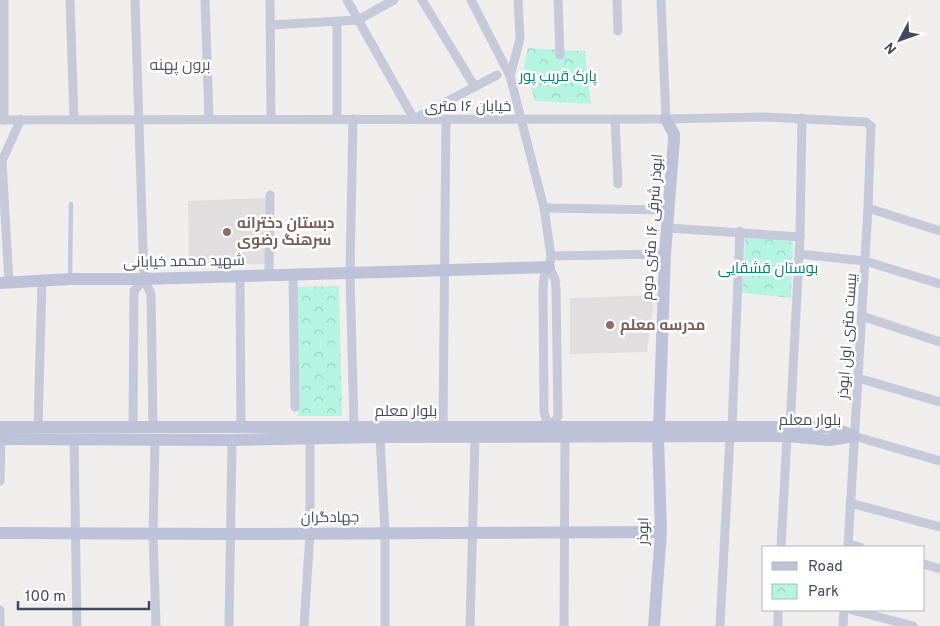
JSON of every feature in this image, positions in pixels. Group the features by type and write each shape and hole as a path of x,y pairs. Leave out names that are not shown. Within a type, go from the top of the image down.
{"street":[{"path":"2,120 4,0"},
{"path":"70,0 74,119"},
{"path":"135,0 144,279 151,294 154,433 153,534 156,626"},
{"path":"205,0 209,119"},
{"path":"270,0 271,119"},
{"path":"347,0 414,119 497,74"},
{"path":"270,25 358,20 394,0"},
{"path":"422,0 475,87"},
{"path":"510,76 520,39 518,0"},
{"path":"558,0 560,55"},
{"path":"617,0 618,31"},
{"path":"661,0 666,120"},
{"path":"474,1 510,76 544,208 550,262 555,279 557,433 564,532 564,626"},
{"path":"337,22 337,119"},
{"path":"782,546 800,237 802,118"},
{"name":"خیابان ۱۶ متری","path":"2,120 666,120 802,118 866,122 870,126"},
{"path":"5,283 2,161 21,119"},
{"path":"353,119 350,273 354,427"},
{"path":"443,427 446,119"},
{"path":"615,119 618,184"},
{"name":"ابوذر شرقی ۱۶ متری دوم","path":"659,432 666,254 674,134 666,120"},
{"name":"بیست متری اول ابوذر","path":"848,546 868,208 870,126"},
{"path":"269,275 270,195"},
{"path":"544,208 669,210"},
{"path":"868,208 940,231"},
{"path":"668,228 740,231 800,237"},
{"path":"720,626 740,231"},
{"path":"550,262 666,254"},
{"path":"799,254 865,261 940,284"},
{"path":"550,262 544,277 543,290 544,412 546,419 557,433"},
{"name":"شهید محمد خیابانی","path":"5,283 70,279 144,279 444,270 550,262"},
{"path":"293,275 295,407"},
{"path":"240,276 241,427"},
{"path":"134,433 134,291 144,279"},
{"path":"38,427 42,280"},
{"path":"862,316 940,342"},
{"path":"858,378 940,402"},
{"name":"بلوار معلم","path":"0,435 38,427 154,433 241,427 380,437 475,438 557,433 659,432 788,432 830,440 854,436"},
{"name":"بلوار معلم","path":"154,433 232,440 310,438 354,427 443,427 557,433"},
{"name":"ابوذر","path":"654,626 661,532 659,432"},
{"name":"بلوار معلم","path":"0,435 74,440 134,433"},
{"path":"0,435 0,480"},
{"path":"854,436 940,460"},
{"path":"380,437 385,532 385,626"},
{"path":"304,626 310,534 310,438"},
{"path":"470,626 475,438"},
{"path":"74,440 77,626"},
{"path":"230,626 232,440"},
{"path":"850,503 940,527"},
{"name":"جهادگران","path":"0,533 661,532"},
{"path":"925,564 940,569"},
{"path":"0,610 0,626"},
{"path":"778,611 778,626"},
{"path":"843,626 844,611"},
{"path":"856,611 913,626"}],"lane":[{"path":"70,279 71,204"}],"shaded area":[{"name":"دبستان دخترانه سرهنگ رضوی","path":"265,198 266,264 189,265 188,201"},
{"name":"مدرسه معلم","path":"655,295 647,352 570,354 570,298"}],"green space":[{"name":"پارک قریب پور","path":"528,48 585,51 591,104 535,101 524,66"},
{"name":"بوستان قشقایی","path":"745,236 793,242 791,298 742,293"},
{"path":"339,286 342,416 298,416 296,287"}],"place":[{"name":"دبستان دخترانه سرهنگ رضوی","path":"227,232"},
{"name":"مدرسه معلم","path":"610,325"}],"district":[{"name":"برون پهنه","path":"180,64"}]}
